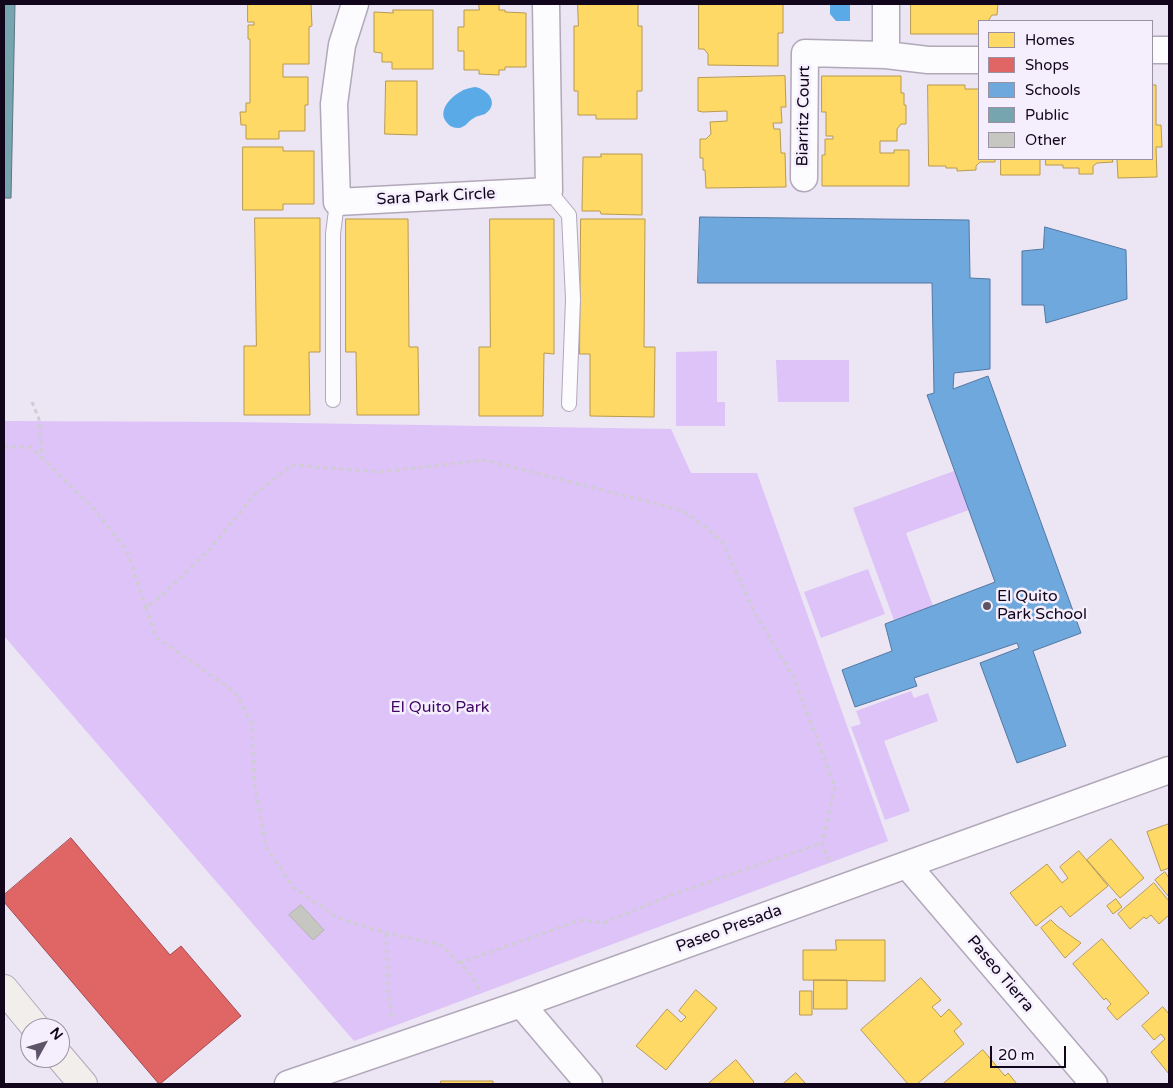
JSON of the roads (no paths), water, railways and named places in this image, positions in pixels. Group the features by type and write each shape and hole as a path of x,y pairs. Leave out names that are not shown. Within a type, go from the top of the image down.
{"street":[{"path":"338,202 334,104 342,45 355,4"},
{"path":"546,4 549,191"},
{"path":"886,4 886,55 928,60 978,60"},
{"path":"1153,50 1169,50"},
{"name":"Biarritz Court","path":"804,178 805,53 886,55"},
{"name":"Sara Park Circle","path":"338,202 549,191"},
{"name":"Paseo Presada","path":"288,1084 521,1004 1169,770"},
{"name":"Paseo Tierra","path":"907,865 1094,1084"},
{"path":"4,989 28,1018"},
{"path":"521,1004 589,1084"},
{"path":"69,1068 83,1084"}],"lane":[{"path":"549,191 569,215 572,299 570,404"},
{"path":"332,400 333,234 338,202"}],"water":[{"path":"830,4 850,4 850,21 836,21 830,14"},
{"path":"475,87 488,94 492,106 485,114 477,116 463,127 456,128 450,126 444,116 447,104 462,91"}],"place":[{"name":"El Quito Park School","path":"987,606"}],"park label":[{"name":"El Quito Park","path":"440,708"}]}
